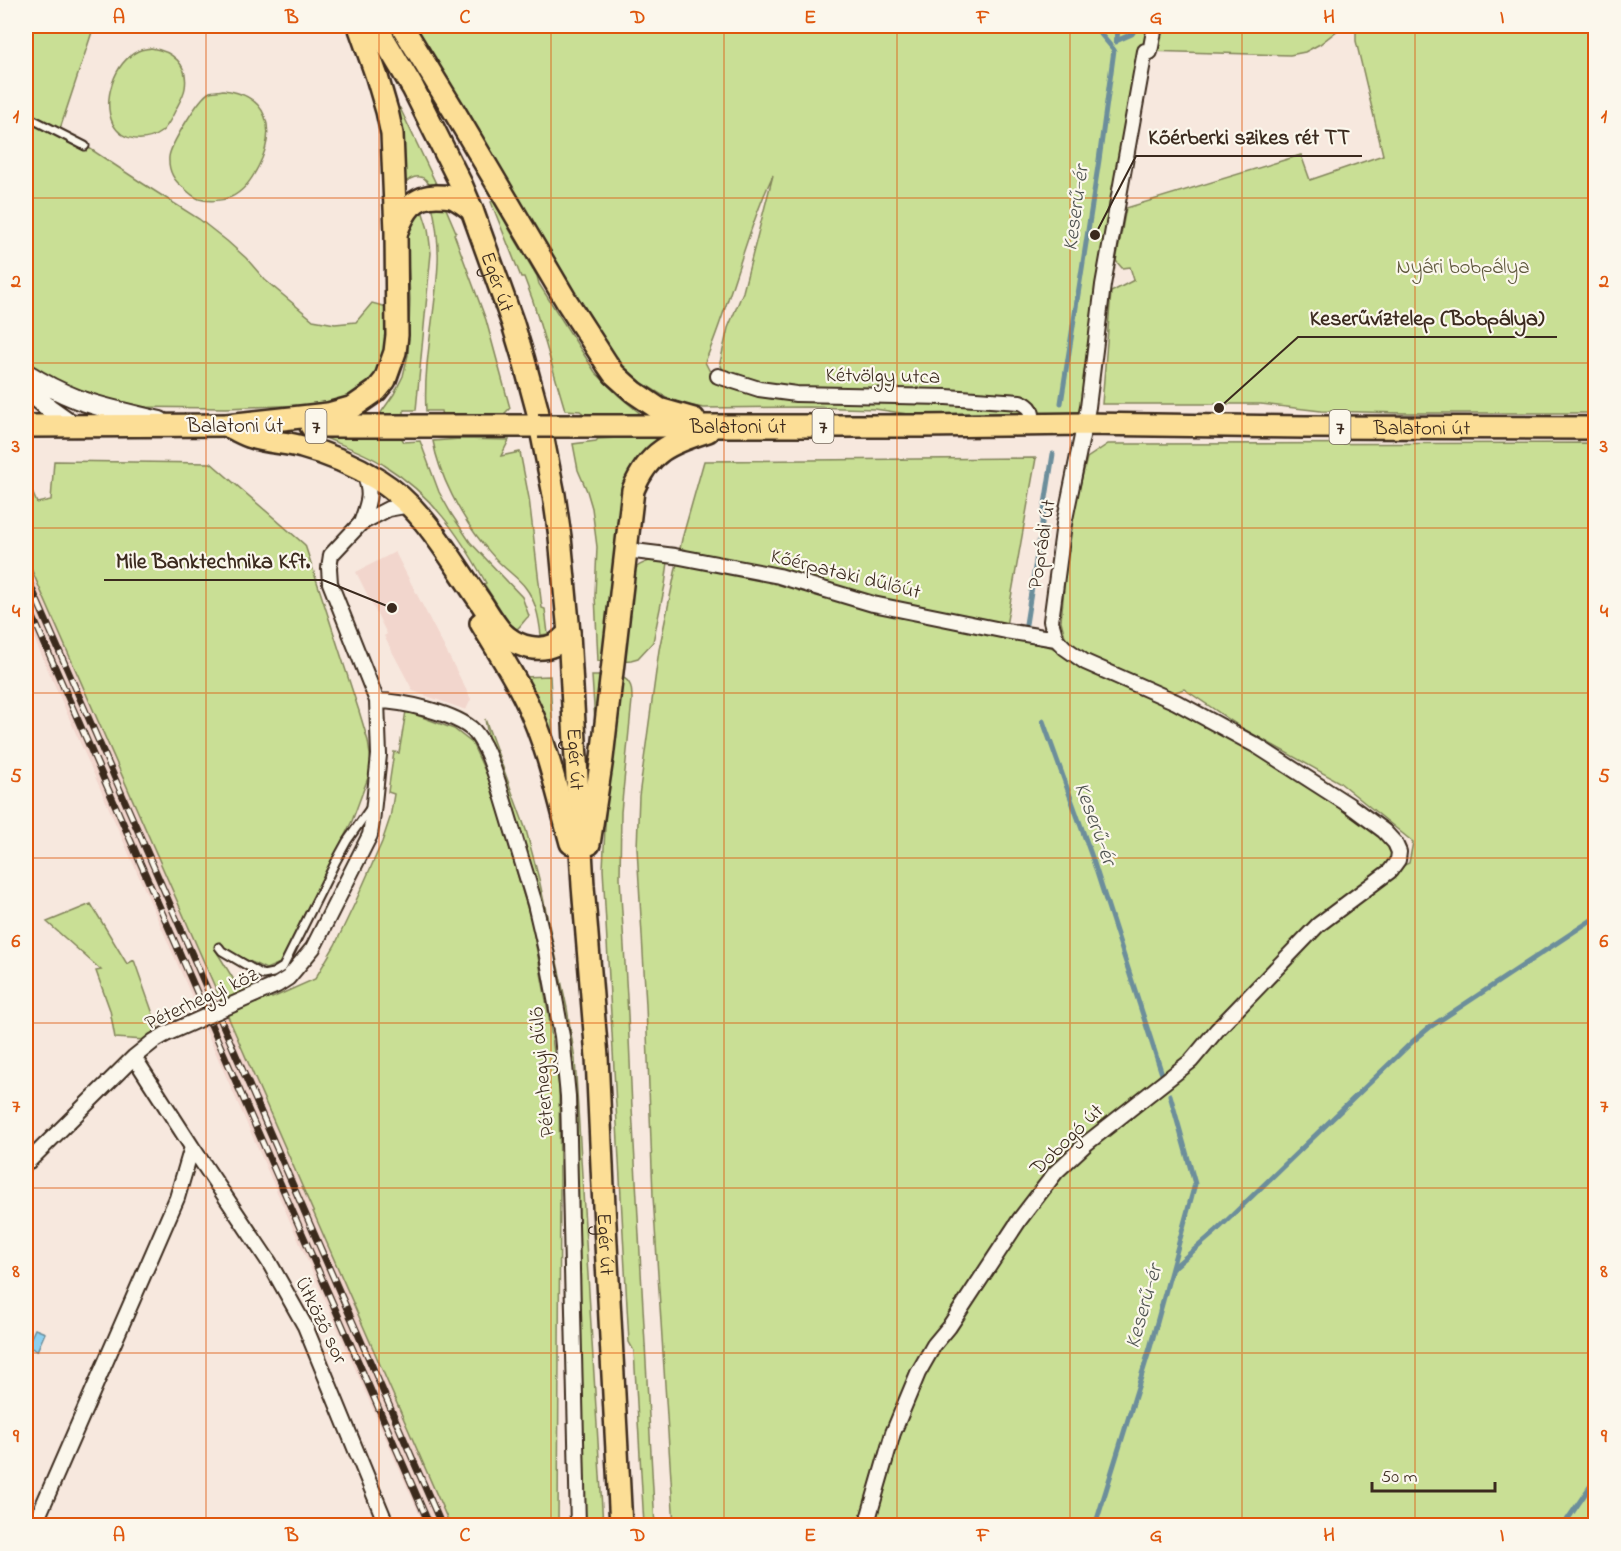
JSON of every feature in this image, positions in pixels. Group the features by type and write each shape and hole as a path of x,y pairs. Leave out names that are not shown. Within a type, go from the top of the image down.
{"main road":[{"path":"227,425 328,414 353,407 376,391 385,380 395,352 396,232 392,134 387,111 358,26"},
{"name":"Egér út","path":"376,26 413,88 472,210 513,324 537,409 554,495 569,633 583,886 597,1057 621,1526"},
{"path":"402,26 567,302 614,374 634,392 659,408 724,426"},
{"path":"396,232 408,209 423,197 452,197 472,210"},
{"name":"Balatoni út","path":"26,426 1084,424 1596,428"},
{"path":"227,425 252,438 300,446 319,452 364,472 390,489 410,505 440,540 504,636 519,644 546,648 556,644 569,633"},
{"path":"583,886 602,758 633,490 644,467 663,449 689,437 724,426"},
{"path":"464,578 481,622 528,704 542,741 583,886"}],"street":[{"name":"Poprádi út","path":"1056,639 1051,621 1064,524 1089,401 1104,285 1144,51 1150,52 1155,26"},
{"path":"26,373 65,394 96,405 179,425"},
{"name":"Kétvölgy utca","path":"718,376 759,389 796,394 915,396 1020,402 1028,405 1032,412 1033,424"},
{"path":"26,389 73,425"},
{"path":"361,523 369,495 364,472"},
{"path":"361,523 388,509 410,505"},
{"name":"Péterhegyi köz","path":"192,1147 134,1056 166,1034 288,978 313,948 371,829 379,755 376,701 330,583 329,568 331,555 361,523"},
{"name":"Kőérpataki dűlőút","path":"626,550 675,556 778,576 873,604 1056,639"},
{"name":"Dobogó út","path":"866,1526 893,1433 918,1373 934,1345 949,1327 1020,1219 1056,1172 1087,1143 1191,1061 1216,1030 1318,925 1390,871 1398,860 1399,852 1395,843 1384,831 1349,805 1257,746 1176,702 1085,662 1056,639"},
{"name":"Péterhegyi dűlő","path":"376,701 400,702 452,717 466,724 478,737 498,782 540,925 562,1036 568,1096 578,1526"},
{"path":"26,1164 134,1056"},
{"path":"34,1526 177,1198 192,1147"},
{"name":"Ütköző sor","path":"192,1147 268,1262 305,1326 387,1526"}],"lane":[{"path":"26,116 85,146"},
{"path":"219,947 260,975 268,975 284,967 336,861 374,801"}],"shaded area":[{"path":"395,552 471,699 466,710 413,691 384,636 387,634 356,572"},
{"path":"26,557 222,1003 199,1013 26,620"},
{"path":"226,1012 450,1525 424,1525 202,1022"}],"green space":[{"path":"26,26 94,26 60,129 199,219 227,241 265,280 313,320 335,324 356,322 372,303 387,307 386,339 382,361 367,388 351,398 333,404 226,408 126,407 91,399 26,366"},
{"path":"415,26 1343,26 1320,44 1305,52 1290,55 1145,51 1103,285 1084,424 1033,424 1032,412 1020,402 796,394 724,373 720,363 728,328 743,292 773,175 754,221 705,362 713,378 765,394 801,398 841,397 999,405 1015,407 1024,412 1020,415 921,416 875,409 704,408 681,404 644,384 629,372 597,336"},
{"name":"Nyári bobpálya","path":"1356,26 1595,26 1595,413 1403,413 1321,411 1261,404 1102,404 1111,292 1134,280 1130,267 1122,268 1116,261 1126,208 1301,155 1310,180 1383,155 1356,41"},
{"path":"151,48 166,52 177,60 184,72 185,88 168,125 155,136 135,139 122,134 113,124 109,104 110,94 112,83 122,64 138,51"},
{"path":"223,90 251,99 259,107 265,116 267,140 258,167 243,188 227,198 215,201 203,200 191,194 175,179 169,157 180,133 199,103 210,92"},
{"path":"397,107 400,108 438,188 430,189 426,180 419,177 403,185"},
{"path":"496,200 509,229 537,276 539,284 595,372 642,415 584,414 580,411 565,410 533,301 491,202"},
{"path":"432,204 444,204 486,320 510,408 503,415 442,416 441,411 426,411 426,374 438,263 437,233"},
{"path":"421,207 428,229 431,253 416,410 404,410 404,415 380,414 403,376 408,355 410,299 406,226"},
{"path":"326,437 401,437 404,442 420,441 439,492 452,515 470,542 522,597 529,616 519,627 517,629 509,623 455,532 416,489 384,465"},
{"path":"660,438 636,461 626,478 616,539 606,660 598,661 595,595 597,547 592,508 578,470 573,444 598,439"},
{"path":"509,440 501,456 520,452 529,498 542,608 545,609 548,634 541,635 536,610 529,592 494,558 475,533 459,509 440,468 433,441"},
{"path":"1595,443 1595,1525 674,1526 653,1196 637,848 639,796 659,650 682,539 704,461 1036,458 1004,637 1051,647 1211,727 1349,805 1395,843 1391,871 1409,863 1413,842 1339,782 1242,728 1184,689 1170,694 1087,660 1067,644 1061,621 1070,525 1087,458 1108,444"},
{"path":"54,461 211,463 305,545 359,711 368,741 371,762 369,775 352,821 280,963 266,969 220,947 215,949 240,990 251,982 254,989 222,1003 26,557 26,478 37,503 51,500"},
{"path":"653,560 668,562 653,642 638,658 621,661 631,575 640,565"},
{"path":"550,676 553,739 552,740 523,677"},
{"path":"592,676 605,676 596,737"},
{"path":"620,676 629,683 632,696 621,812 620,878 655,1526 644,1525 634,1351 629,1342 603,869 607,786"},
{"path":"406,711 454,729 472,743 491,784 532,924 559,1087 558,1525 450,1525 226,1012 269,994 272,998 315,979 335,945 382,842 390,818 394,794 388,792 394,752 399,753"},
{"path":"485,719 526,830 539,879 567,1008 575,1059 603,1525 583,1525 566,1031"},
{"path":"91,904 127,964 134,960 159,1031 145,1040 115,1038 110,1010 96,971 101,970 47,922"}],"water":[{"path":"35,1329 45,1333 37,1351 27,1346"}],"waterway":[{"name":"Keserű-ér","path":"1061,403 1114,50 1094,26"},
{"path":"1116,42 1119,26"},
{"path":"1116,41 1132,34 1137,26"},
{"name":"Keserű-ér","path":"1026,624 1053,454"},
{"name":"Keserű-ér","path":"1043,721 1092,857 1162,1074"},
{"path":"1172,1269 1216,1231 1430,1027 1596,917"},
{"name":"Keserű-ér","path":"1095,1526 1150,1348 1195,1184 1170,1095"},
{"name":"Keserű-ér","path":"1563,1526 1596,1478"}],"railway":[{"path":"26,575 442,1526"},
{"path":"26,601 430,1526"}],"place":[{"name":"Kőérberki szikes rét TT","path":"1095,235"},
{"name":"Keserűvíztelep (Bobpálya)","path":"1219,408"},
{"name":"Mile Banktechnika Kft.","path":"392,608"}]}
